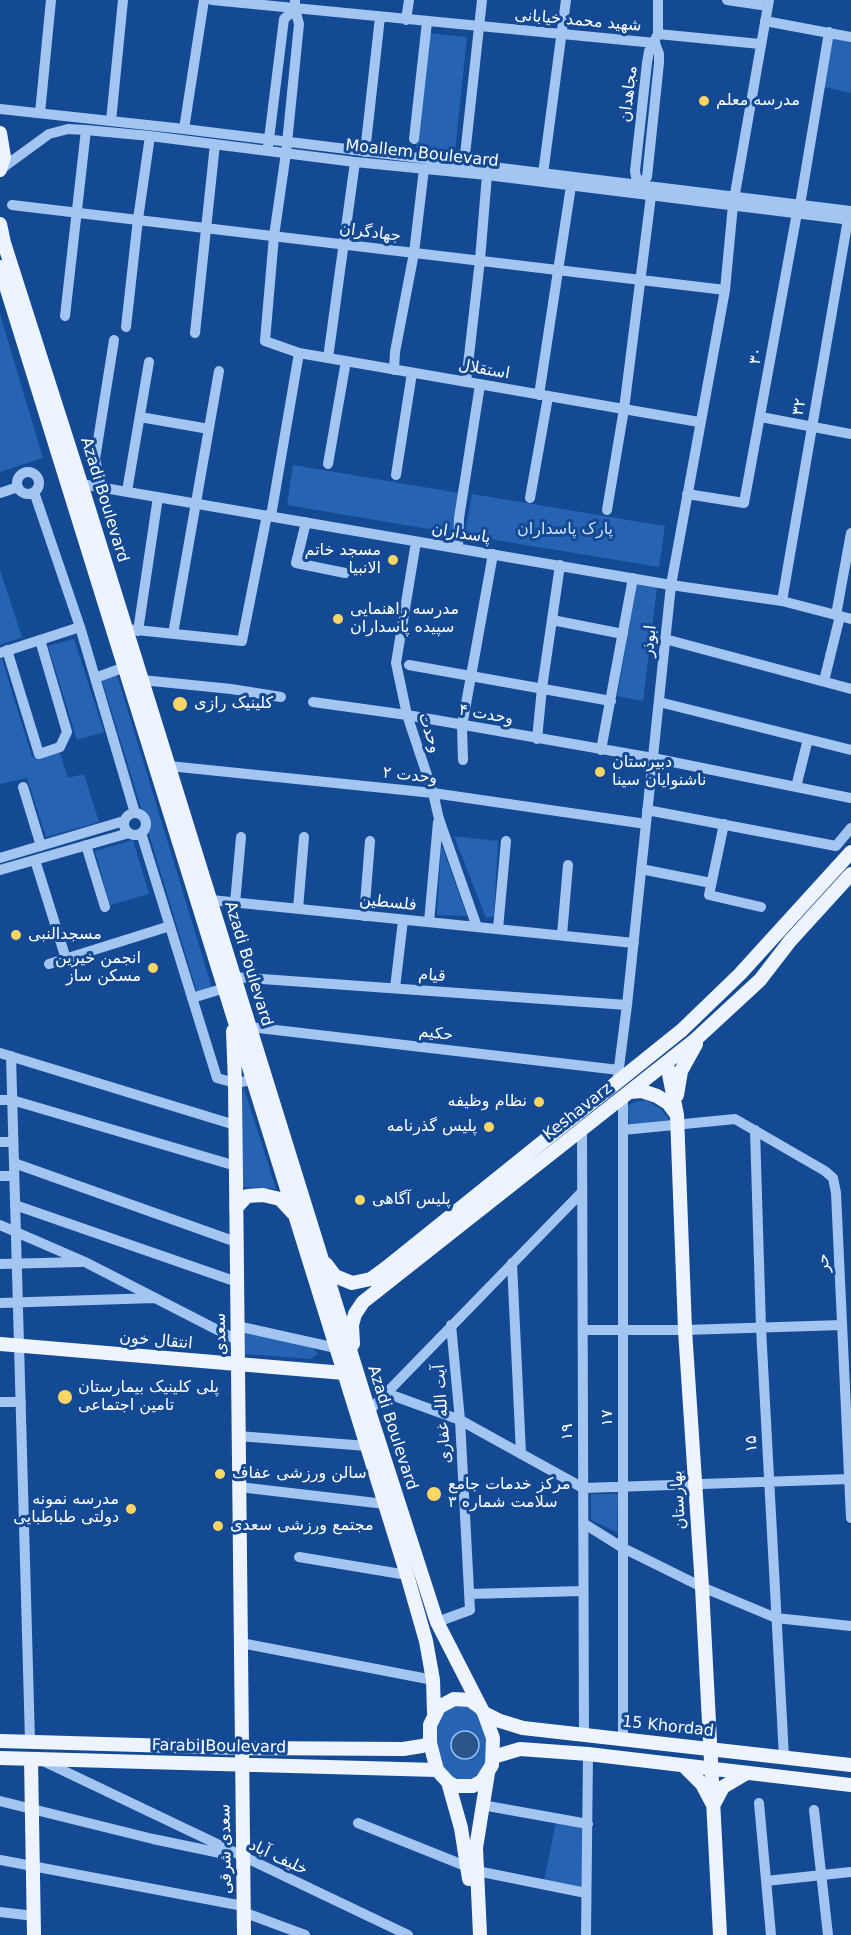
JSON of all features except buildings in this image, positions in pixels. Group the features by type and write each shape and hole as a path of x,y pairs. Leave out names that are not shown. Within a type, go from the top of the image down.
{"main road":[{"path":"0,133 4,157 0,169"},
{"name":"Azadi Boulevard","path":"0,224 4,243 81,484 132,630 142,680 169,766 175,808 225,988 426,1641 433,1680 434,1713"},
{"name":"Azadi Boulevard","path":"0,267 124,667 211,900 369,1411 439,1627 482,1711"},
{"name":"Keshavarz","path":"484,1198 582,1130 667,1064 760,980 848,870 851,852"},
{"name":"Keshavarz","path":"339,1314 363,1302 390,1273 484,1198 618,1077 682,1030 848,870"},
{"path":"568,1122 587,1113 646,1068 667,1064 681,1040 740,974"},
{"name":"سعدی","path":"232,1012 235,1083 242,1764"},
{"path":"678,1120 677,1094 681,1071 702,1034"},
{"name":"بهارستان","path":"667,1064 678,1120 685,1330 702,1587 720,1935"},
{"path":"627,1095 642,1091 657,1096 668,1104 678,1120"},
{"path":"236,1208 247,1196 269,1195 280,1199 296,1216"},
{"name":"Keshavarz","path":"320,1252 335,1276 352,1283 390,1273"},
{"path":"315,1279 320,1284 329,1308 339,1314"},
{"path":"359,1378 352,1325 355,1314 363,1302"},
{"name":"انتقال خون","path":"0,1344 344,1373"},
{"path":"426,1641 433,1656 438,1660 444,1659 446,1651 439,1627"},
{"name":"15 Khordad","path":"434,1713 444,1703 454,1698 470,1700 482,1711 500,1721 523,1728 851,1765"},
{"path":"472,1935 472,1869 482,1805 493,1758 491,1730 482,1711"},
{"path":"434,1713 430,1725 430,1743 437,1770 455,1786 473,1786 489,1773"},
{"path":"683,1745 693,1741 709,1724 725,1744 741,1752"},
{"path":"520,1749 516,1735 523,1728"},
{"name":"Farabi Boulevard","path":"0,1741 242,1748 406,1749 430,1743"},
{"path":"406,1749 412,1759 408,1768"},
{"path":"493,1758 520,1749 588,1754 851,1785"},
{"name":"Farabi Boulevard","path":"0,1758 437,1770"},
{"path":"34,1759 31,1808 34,1935"},
{"name":"سعدی شرقی","path":"242,1764 244,1935"},
{"path":"684,1766 702,1784 714,1806"},
{"path":"714,1806 723,1787 745,1773"},
{"path":"448,1782 472,1869 480,1935"},
{"path":"463,1837 464,1819 472,1816 476,1822 476,1848"}],"street":[{"path":"40,113 51,0"},
{"path":"111,121 123,0"},
{"path":"184,129 204,0"},
{"name":"شهید محمد خیابانی","path":"212,0 295,5 406,20 562,35 760,44"},
{"path":"406,20 409,0"},
{"path":"464,164 482,0"},
{"path":"543,174 566,0"},
{"name":"مجاهدان","path":"607,510 624,409 640,280 644,191 635,171 647,63 657,38 658,0"},
{"path":"727,0 768,3"},
{"name":"ابوذر","path":"618,1077 671,585 699,422 725,290 734,201 768,3"},
{"path":"268,145 284,19 295,5"},
{"path":"274,236 299,24 295,5"},
{"path":"364,152 380,17"},
{"path":"765,21 851,37"},
{"path":"414,139 427,22"},
{"name":"۳۰","path":"687,494 744,503 799,209 829,32"},
{"name":"Moallem Boulevard","path":"0,109 184,129 268,145 364,152 487,175 571,186 644,191 850,217"},
{"name":"Moallem Boulevard","path":"0,169 49,134 68,129 215,144 268,145"},
{"path":"65,316 86,130"},
{"path":"126,327 150,136"},
{"path":"195,333 215,144"},
{"name":"Moallem Boulevard","path":"286,147 355,162 424,169 464,164 543,174 644,191"},
{"path":"328,358 355,162"},
{"path":"394,370 395,352 414,253 424,169"},
{"path":"466,382 487,175"},
{"path":"530,498 571,186"},
{"name":"جهادگران","path":"12,205 725,290"},
{"name":"۳۲","path":"782,601 850,217"},
{"name":"استقلال","path":"274,236 265,341 298,353 699,422"},
{"path":"101,487 95,459 114,340"},
{"path":"158,497 132,630 242,641 269,516 298,353"},
{"path":"328,464 346,361"},
{"path":"128,491 149,362"},
{"path":"173,634 219,371"},
{"path":"396,475 412,372"},
{"path":"458,548 459,518 480,385"},
{"path":"140,417 209,429"},
{"path":"761,417 851,434"},
{"path":"24,472 32,472 39,480 39,487 34,492 23,492 18,487 19,477 24,472"},
{"name":"پاسداران","path":"81,484 671,585 782,601 842,617"},
{"path":"0,493 18,487"},
{"path":"34,492 80,627 135,813"},
{"path":"306,522 296,563 345,573"},
{"path":"824,681 842,617 851,533"},
{"name":"وحدت","path":"416,542 396,663 407,715 433,793 439,819 477,927"},
{"path":"463,760 462,726 493,554"},
{"path":"537,739 560,565"},
{"path":"601,750 633,578"},
{"path":"552,620 623,634"},
{"path":"40,640 68,732 60,747 39,754 4,652 40,640 80,627"},
{"path":"665,639 851,688"},
{"path":"410,665 610,701"},
{"path":"95,678 124,667"},
{"path":"142,680 231,689 281,697"},
{"name":"وحدت ۴","path":"313,702 407,715 653,758 851,798"},
{"path":"659,702 851,750"},
{"path":"796,787 807,740"},
{"name":"وحدت ۲","path":"169,766 433,793 646,824"},
{"path":"23,787 41,846"},
{"path":"647,810 836,846 851,828"},
{"path":"0,858 124,821 128,815 135,813 142,815 146,821 146,828 135,835 129,833 125,828 124,821"},
{"path":"429,922 439,819"},
{"path":"723,824 709,895 761,907"},
{"path":"0,870 129,833"},
{"path":"141,833 217,1078 235,1083 253,1080"},
{"path":"235,903 241,837"},
{"path":"298,909 304,837"},
{"path":"363,916 369,841"},
{"path":"498,929 506,841"},
{"path":"86,845 105,907"},
{"path":"35,860 66,959"},
{"path":"562,935 568,865"},
{"path":"641,869 711,883"},
{"name":"فلسطین","path":"211,900 634,943"},
{"path":"395,988 403,920"},
{"path":"49,964 170,926"},
{"name":"قیام","path":"234,977 627,1005"},
{"path":"192,998 225,988"},
{"name":"حکیم","path":"250,1028 618,1077"},
{"path":"30,1741 12,1100 5,1055 235,1125"},
{"name":"۱۷","path":"623,1739 623,1130 627,1095"},
{"path":"0,1100 12,1100 236,1166"},
{"name":"حر","path":"623,1130 678,1120 735,1119 825,1171 833,1178 836,1193 851,1518"},
{"name":"۱۹","path":"582,1130 584,1734"},
{"name":"۱۵","path":"755,1130 768,1482 784,1757"},
{"path":"0,1142 13,1142"},
{"path":"14,1163 236,1242"},
{"path":"0,1176 14,1176"},
{"path":"369,1411 582,1192"},
{"path":"15,1205 237,1282"},
{"path":"0,1226 85,1262 237,1333 336,1348"},
{"path":"0,1264 85,1262"},
{"path":"512,1263 521,1454"},
{"path":"0,1303 159,1298"},
{"name":"آیت الله غفاری","path":"451,1325 460,1420 469,1594"},
{"path":"583,1330 685,1330 842,1325"},
{"path":"386,1394 460,1420 583,1488 849,1479"},
{"path":"0,1402 21,1402"},
{"path":"238,1436 367,1446"},
{"path":"239,1487 385,1504"},
{"path":"583,1523 623,1548 702,1587 776,1618 851,1626"},
{"path":"299,1557 407,1575"},
{"path":"439,1627 470,1610 469,1594 584,1591"},
{"path":"241,1643 433,1680"},
{"path":"586,1935 588,1754"},
{"name":"خلیف آباد","path":"34,1759 243,1851 288,1879 408,1935"},
{"path":"0,1801 153,1839 243,1851"},
{"path":"759,1803 771,1935"},
{"path":"482,1805 588,1824"},
{"path":"814,1810 828,1935"},
{"path":"358,1823 472,1869 586,1893"},
{"path":"0,1860 243,1909 305,1935"},
{"path":"766,1881 851,1872"},
{"path":"0,1912 34,1916"}],"green space":[{"path":"428,33 467,37 455,152 416,148"},
{"path":"833,37 851,42 851,93 824,87"},
{"path":"0,314 43,458 0,472"},
{"path":"293,465 459,493 452,533 287,505"},
{"name":"پارک پاسداران","path":"472,494 665,526 659,567 465,535"},
{"path":"0,570 22,637 0,645"},
{"path":"637,583 657,587 643,701 617,696"},
{"path":"74,639 104,732 77,740 48,646"},
{"path":"0,659 2,659 32,757 59,750 68,778 84,774 99,822 46,837 27,778 0,784"},
{"path":"117,675 212,988 197,992 102,680"},
{"path":"454,836 498,841 494,916 486,918"},
{"path":"133,840 149,894 110,905 95,851"},
{"path":"441,847 443,849 467,916 437,915"},
{"path":"243,1085 276,1189 243,1187"},
{"path":"646,1100 661,1109 671,1122 629,1126 628,1106"},
{"path":"245,1332 313,1348 318,1354 310,1359 245,1354"},
{"path":"591,1494 618,1494 617,1532 591,1520"},
{"path":"448,1704 477,1707 491,1748 481,1778 459,1784 440,1769 433,1721"},
{"path":"556,1822 583,1825 582,1889 544,1881"}],"shaded area":[{"path":"465,1731 475,1735 479,1745 475,1755 465,1759 455,1755 451,1745 455,1735"}],"place":[{"name":"مدرسه معلم","path":"704,101"},
{"name":"مسجد خاتم الانبیا","path":"393,560"},
{"name":"مدرسه راهنمایی سپیده پاسداران","path":"338,619"},
{"name":"کلینیک رازی","path":"180,704"},
{"name":"دبیرستان ناشنوایان سینا","path":"600,772"},
{"name":"مسجدالنبی","path":"16,935"},
{"name":"انجمن خیرین مسکن ساز","path":"153,968"},
{"name":"نظام وظیفه","path":"539,1102"},
{"name":"پلیس گذرنامه","path":"489,1127"},
{"name":"پلیس آگاهی","path":"360,1200"},
{"name":"پلی کلینیک بیمارستان تامین اجتماعی","path":"65,1397"},
{"name":"سالن ورزشی عفاف","path":"220,1474"},
{"name":"مرکز خدمات جامع سلامت شماره ۳","path":"434,1494"},
{"name":"مدرسه نمونه دولتی طباطبایی","path":"131,1509"},
{"name":"مجتمع ورزشی سعدی","path":"218,1526"}]}
